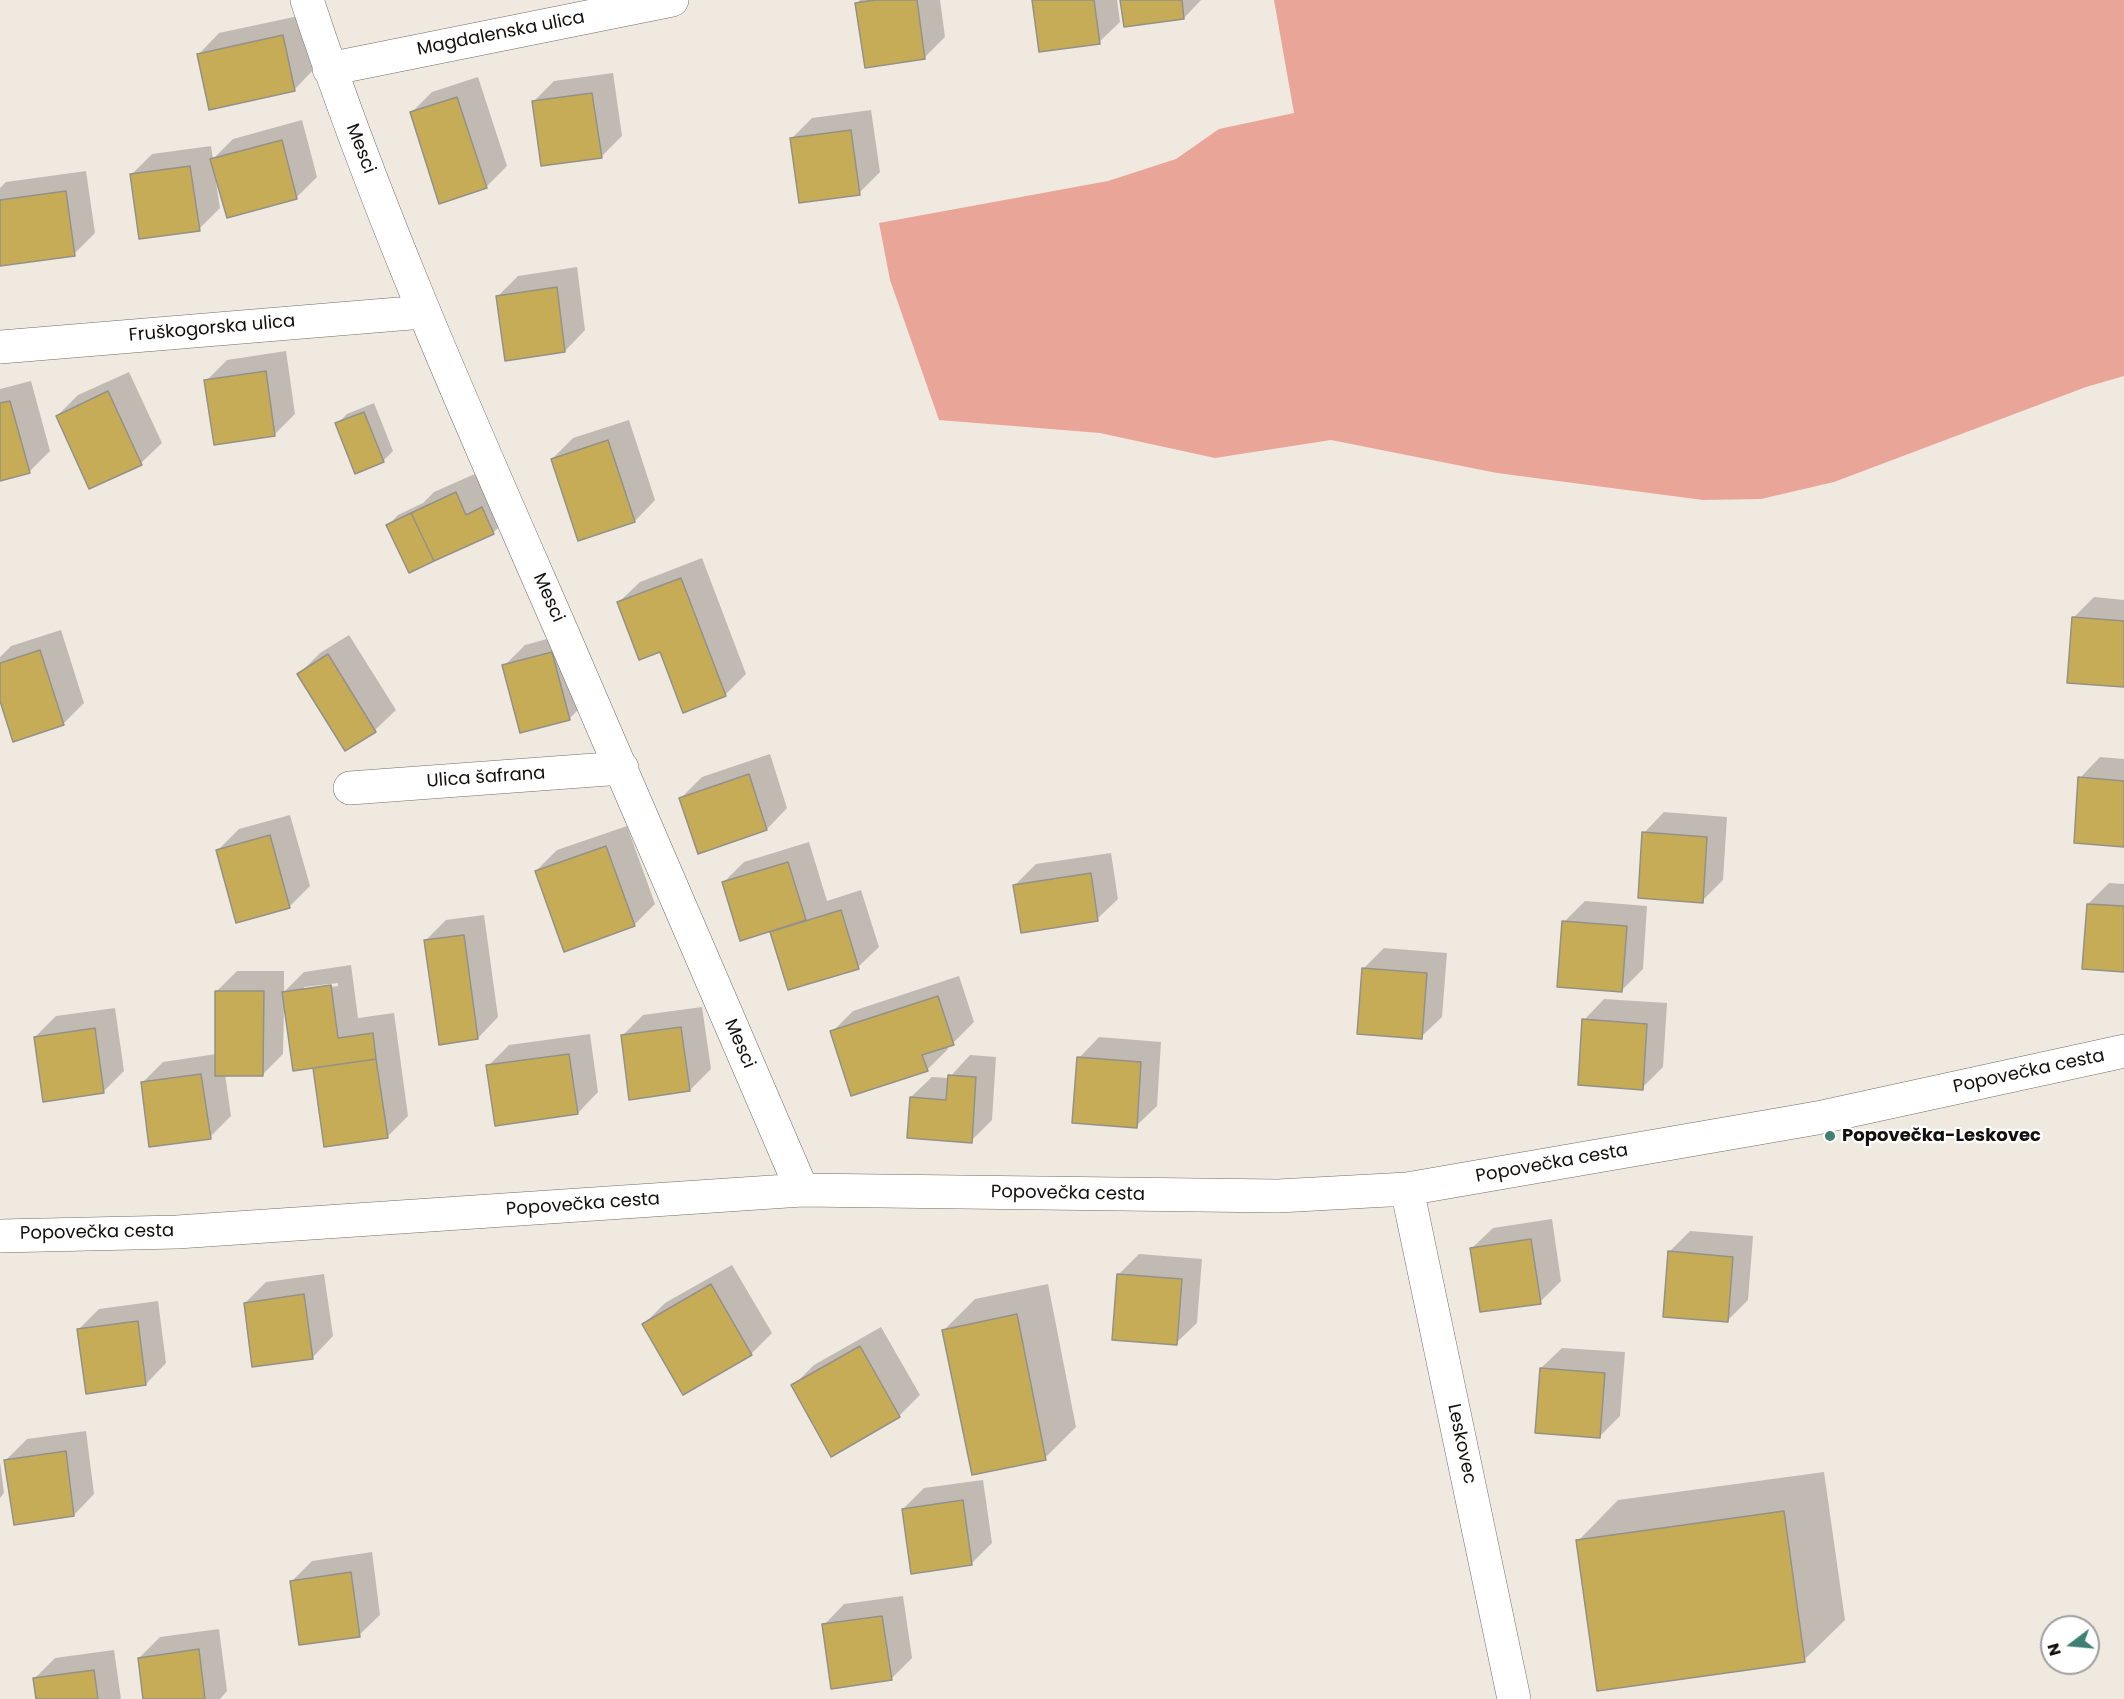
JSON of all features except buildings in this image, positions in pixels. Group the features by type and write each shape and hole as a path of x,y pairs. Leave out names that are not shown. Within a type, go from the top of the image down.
{"street":[{"name":"Mesci","path":"307,0 329,69 423,312 622,768 802,1190"},
{"name":"Magdalenska ulica","path":"329,69 672,0"},
{"name":"Fruškogorska ulica","path":"0,347 423,312"},
{"name":"Ulica šafrana","path":"350,788 622,768"},
{"name":"Popovečka cesta","path":"0,1236 177,1232 802,1190 1278,1196 1407,1189 1817,1118 2124,1051"},
{"name":"Leskovec","path":"1407,1189 1514,1699"}],"shaded area":[{"path":"1274,0 2124,0 2124,376 2086,387 1834,482 1761,499 1703,500 1497,473 1331,440 1215,458 1100,433 939,420 890,280 879,223 1108,181 1176,159 1219,129 1294,113"}],"place":[{"name":"Popovečka-Leskovec","path":"1830,1136"}]}
